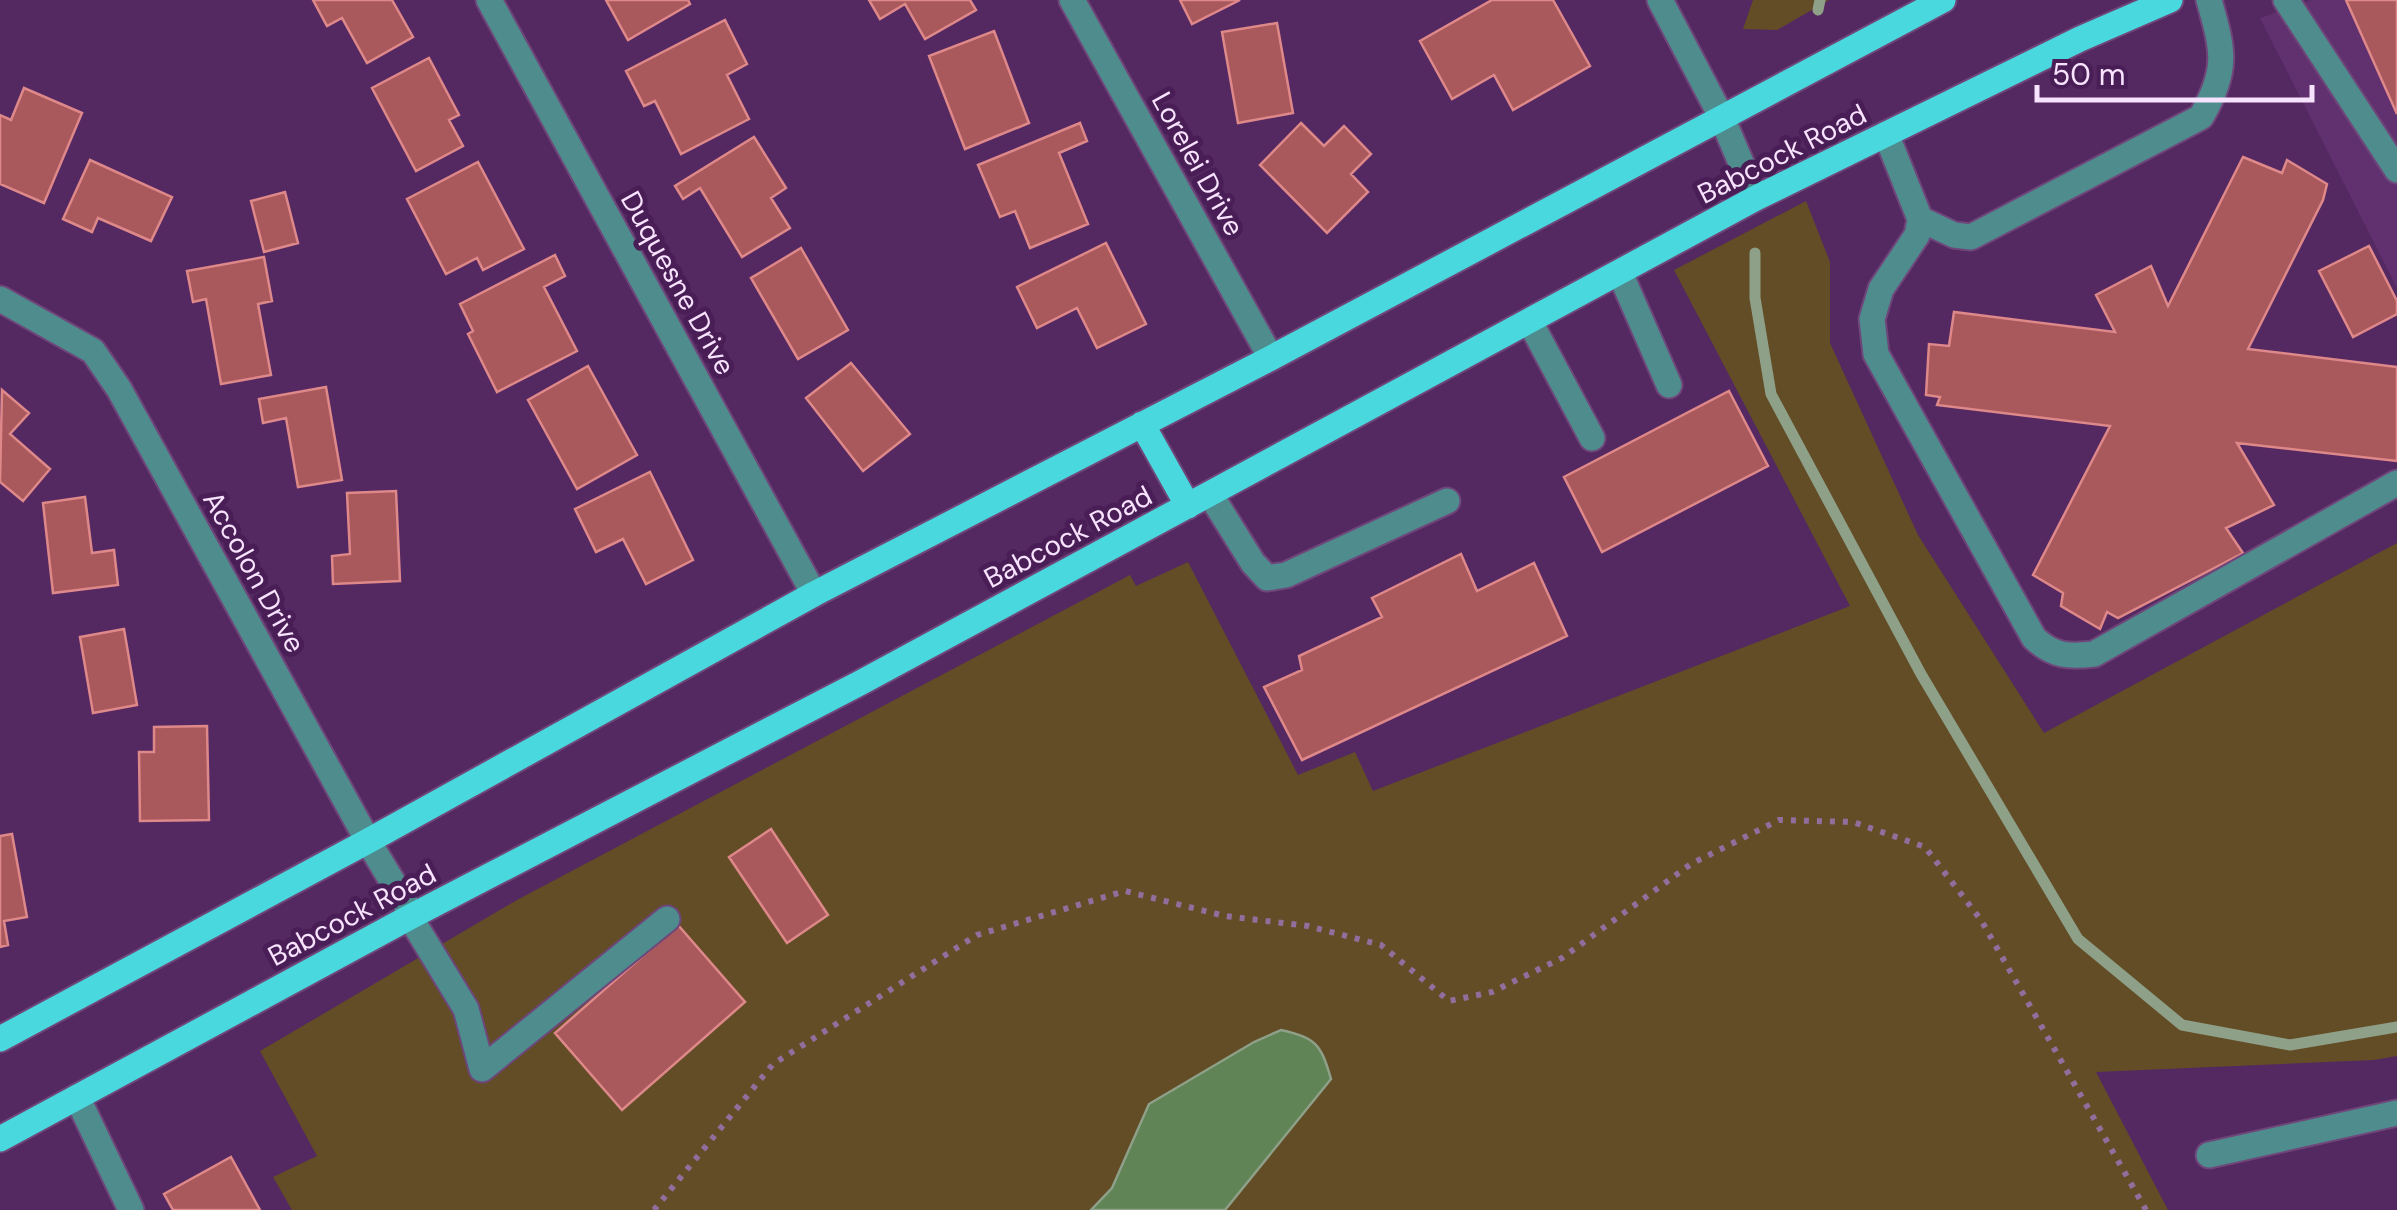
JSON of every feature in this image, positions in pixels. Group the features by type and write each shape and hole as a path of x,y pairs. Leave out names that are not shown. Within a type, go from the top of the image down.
{"main road":[{"name":"Babcock Road","path":"0,1039 368,842 814,594 1271,358 1943,0"},
{"name":"Babcock Road","path":"0,1139 412,917 860,683 1756,198 2170,0"},
{"path":"1142,424 1199,500"}],"street":[{"name":"Duquesne Drive","path":"489,0 814,594"},
{"name":"Lorelei Drive","path":"1072,0 1271,358"},
{"path":"1660,0 1722,118 1756,198"},
{"path":"1920,218 1954,235 1971,237 2201,117 2212,98 2223,52 2209,0"},
{"path":"2286,0 2397,170"},
{"path":"1886,134 1920,218 1917,234 1881,289 1872,319 1876,354 2034,638 2046,649 2067,657 2094,654 2397,483"},
{"path":"1620,273 1669,384"},
{"name":"Accolon Drive","path":"0,299 93,351 120,388 368,842 466,1010 482,1069 667,919"},
{"path":"1530,322 1592,438"},
{"path":"1199,500 1267,578 1286,575 1446,501"},
{"path":"77,1098 131,1210"},
{"path":"2208,1155 2397,1113"}],"path":[{"path":"654,1210 773,1064 978,935 1126,892 1225,916 1308,926 1381,945 1449,1002 1492,992 1562,958 1691,864 1779,820 1854,822 1925,847 1981,920 2146,1210"}],"shaded area":[{"path":"1753,0 1829,0 1777,30 1743,29"},
{"path":"2311,0 2397,0 2397,288 2260,18"},
{"path":"1806,201 1830,262 1830,343 1918,535 2044,733 2397,543 2397,1056 2096,1072 2168,1210 292,1210 273,1177 317,1156 260,1051 517,900 1130,575 1136,586 1188,562 1298,775 1355,752 1373,791 1850,606 1674,270"},
{"path":"1281,1030 1315,1044 1331,1079 1225,1210 1091,1210 1112,1188 1149,1104"}],"building":[{"path":"313,0 392,0 413,37 367,63 342,18 327,26"},
{"path":"606,0 688,0 690,4 628,40"},
{"path":"869,0 970,0 976,10 925,39 905,4 880,19"},
{"path":"1180,0 1240,0 1192,24"},
{"path":"1492,0 1553,0 1590,66 1513,110 1494,75 1452,99 1420,41"},
{"path":"2346,0 2397,0 2397,114"},
{"path":"725,20 747,64 727,75 749,119 681,154 655,101 644,106 626,71"},
{"path":"1277,23 1293,113 1238,123 1222,32"},
{"path":"994,31 1029,123 965,149 929,56"},
{"path":"429,58 459,115 449,120 463,146 416,171 372,88"},
{"path":"24,88 82,113 44,203 0,184 0,115 11,120"},
{"path":"1080,123 1087,141 1059,153 1088,224 1030,248 1015,211 1000,217 978,165"},
{"path":"1301,123 1324,146 1344,126 1371,154 1351,174 1368,192 1327,233 1260,165"},
{"path":"754,137 786,188 771,198 790,228 742,257 700,188 683,199 675,186"},
{"path":"2243,157 2282,173 2287,160 2327,184 2323,200 2248,349 2397,367 2397,461 2237,443 2274,505 2226,528 2243,553 2118,618 2107,612 2100,629 2061,606 2063,593 2033,575 2110,426 1937,405 1940,397 1926,395 1929,344 1949,346 1954,312 2115,332 2096,295 2151,266 2168,306"},
{"path":"90,160 172,197 151,241 98,218 92,232 63,219"},
{"path":"478,162 524,249 483,270 477,258 446,274 407,199"},
{"path":"285,192 298,243 264,252 251,201"},
{"path":"1106,243 1146,324 1097,348 1077,308 1037,328 1017,287"},
{"path":"2369,246 2397,301 2397,314 2353,337 2319,271"},
{"path":"801,248 848,330 798,359 751,278"},
{"path":"555,255 565,276 544,287 577,351 497,392 468,334 473,331 460,304"},
{"path":"264,257 272,301 258,304 271,375 221,384 206,299 193,302 187,271"},
{"path":"851,363 910,434 863,471 806,398"},
{"path":"588,366 637,455 577,489 528,400"},
{"path":"326,387 342,480 298,487 286,418 263,423 259,399"},
{"path":"2,390 29,413 10,434 50,469 23,501 0,482"},
{"path":"1729,391 1768,466 1602,552 1564,477"},
{"path":"650,472 693,560 646,584 623,539 596,552 575,509"},
{"path":"396,491 400,581 333,584 332,556 350,554 347,493"},
{"path":"85,497 92,553 114,550 118,585 53,593 43,503"},
{"path":"1461,554 1477,591 1534,563 1567,636 1302,760 1264,687 1302,670 1299,656 1382,617 1372,598"},
{"path":"124,629 137,705 93,713 80,637"},
{"path":"207,726 209,820 140,821 139,752 154,752 154,727"},
{"path":"771,829 828,915 787,943 729,857"},
{"path":"12,834 27,917 4,921 8,945 0,947 0,836"},
{"path":"678,925 745,1002 622,1110 555,1033"},
{"path":"231,1157 260,1210 173,1210 164,1194"}],"waterway":[{"path":"1818,10 1820,0"},
{"path":"1755,253 1755,298 1771,394 1921,674 2078,939 2182,1025 2290,1045 2397,1027"}]}
